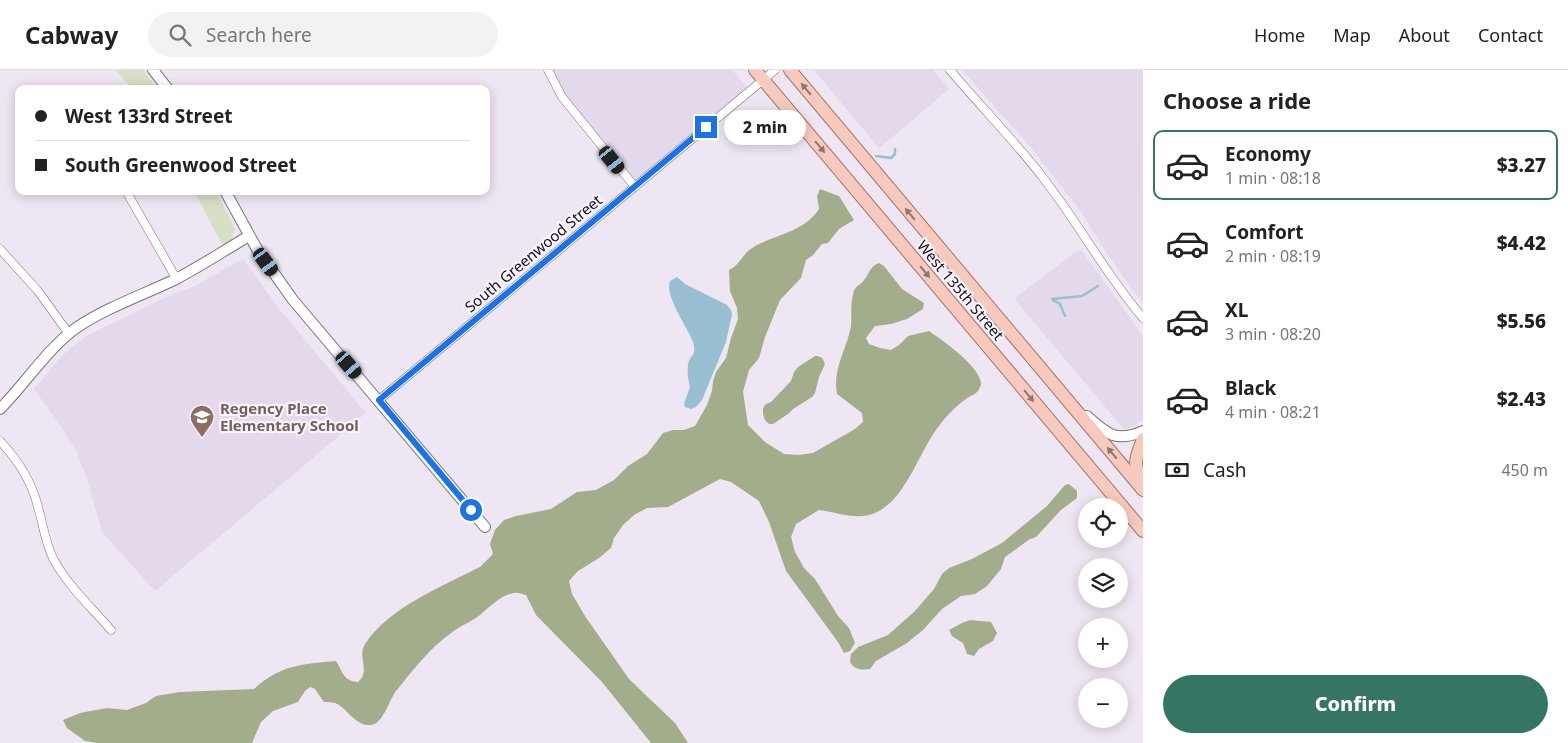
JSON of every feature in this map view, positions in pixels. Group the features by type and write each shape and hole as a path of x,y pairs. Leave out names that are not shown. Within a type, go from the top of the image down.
{"main road":[{"name":"West 135th Street","path":"790,70 1143,490"},
{"name":"West 135th Street","path":"759,75 1143,531"},
{"path":"1143,439 1136,460 1138,472 1143,480"}],"street":[{"path":"153,70 165,85"},
{"path":"548,70 562,97 635,187"},
{"name":"South Greenwood Street","path":"379,400 635,187 759,75 775,70"},
{"path":"950,70 1043,177 1121,291 1143,318"},
{"path":"128,195 176,278"},
{"path":"226,195 256,249 293,300 485,527"},
{"path":"0,409 45,356 69,334 96,316 176,278 249,236"},
{"path":"0,250 38,291 69,334"},
{"path":"1077,412 1087,416 1103,431 1114,436 1124,438 1143,431"},
{"path":"0,441 10,451 32,489 53,559 111,630"}],"shaded area":[{"path":"548,70 732,70 750,91 635,187 562,97"},
{"path":"814,70 933,70 949,89 879,148"},
{"path":"962,70 1143,70 1143,302 1106,252 1080,210 1029,145"},
{"path":"1078,250 1082,251 1143,336 1143,419 1133,427 1124,429 1016,301 1016,297"},
{"name":"Regency Place Elementary School","path":"243,259 280,310 366,413 155,591 102,532 87,479 76,450 34,389 60,358 90,334 175,293 191,288"}],"green space":[{"path":"116,70 143,70 154,85 129,85"},
{"path":"820,189 839,196 854,220 839,229 828,243 822,244 806,260 801,278 780,300 765,337 759,358 749,370 743,392 748,425 765,442 784,454 798,455 813,453 855,429 863,422 862,413 837,394 836,385 838,368 851,326 854,291 863,282 872,268 879,263 884,266 902,289 924,303 923,309 907,319 875,326 866,338 869,344 891,350 908,336 929,331 968,362 975,370 981,384 977,392 967,398 942,422 904,486 886,507 875,513 861,516 819,510 796,524 791,537 795,552 804,568 815,579 838,616 849,628 855,643 850,651 844,653 786,571 769,522 759,501 731,482 720,479 668,507 647,508 634,515 623,525 614,538 611,548 578,571 569,581 572,594 585,616 629,679 675,723 688,743 651,743 602,682 536,615 526,595 516,593 501,598 477,617 451,633 436,646 396,691 382,717 375,724 365,725 353,718 337,704 324,702 315,689 310,687 298,702 273,711 261,722 252,743 98,743 85,741 67,728 63,720 80,713 107,708 127,710 146,703 156,696 180,692 254,689 282,670 312,663 336,661 346,678 358,682 362,678 364,669 363,649 375,631 387,619 417,599 480,567 493,554 490,544 495,530 504,520 551,509 577,492 596,490 614,480 628,466 647,454 663,433 673,430 684,430 695,426 707,405 716,372 726,358 738,319 737,308 730,291 729,270 748,251 757,245 795,229 812,218 819,209 817,196"},
{"path":"196,195 218,195 235,229 232,238 223,246"},
{"path":"815,356 819,356 825,364 815,393 788,414 773,424 769,424 765,420 763,408 791,381 798,367"},
{"path":"1069,484 1077,491 1077,498 1061,510 1036,537 1030,539 1005,557 1001,569 987,586 975,594 961,596 942,609 923,630 907,643 876,661 870,669 858,669 852,665 850,662 851,654 858,647 888,635 915,611 934,589 942,574 949,568 972,559 1002,543 1047,506 1065,485"},
{"path":"970,620 991,622 997,633 993,641 979,649 974,656 967,654 963,643 952,636 949,630"}],"water":[{"path":"677,277 685,284 727,305 732,314 726,342 702,400 696,407 691,409 685,407 684,404 690,387 688,364 694,353 694,347 670,294 670,281"}],"waterway":[{"path":"876,156 891,158 895,154 895,149"},
{"path":"1052,299 1082,296 1098,286"},
{"path":"1053,300 1060,304 1065,316"}],"place":[{"name":"Regency Place Elementary School","path":"202,438"}],"route":[{"path":"471,510 379,400 706,127"}]}
